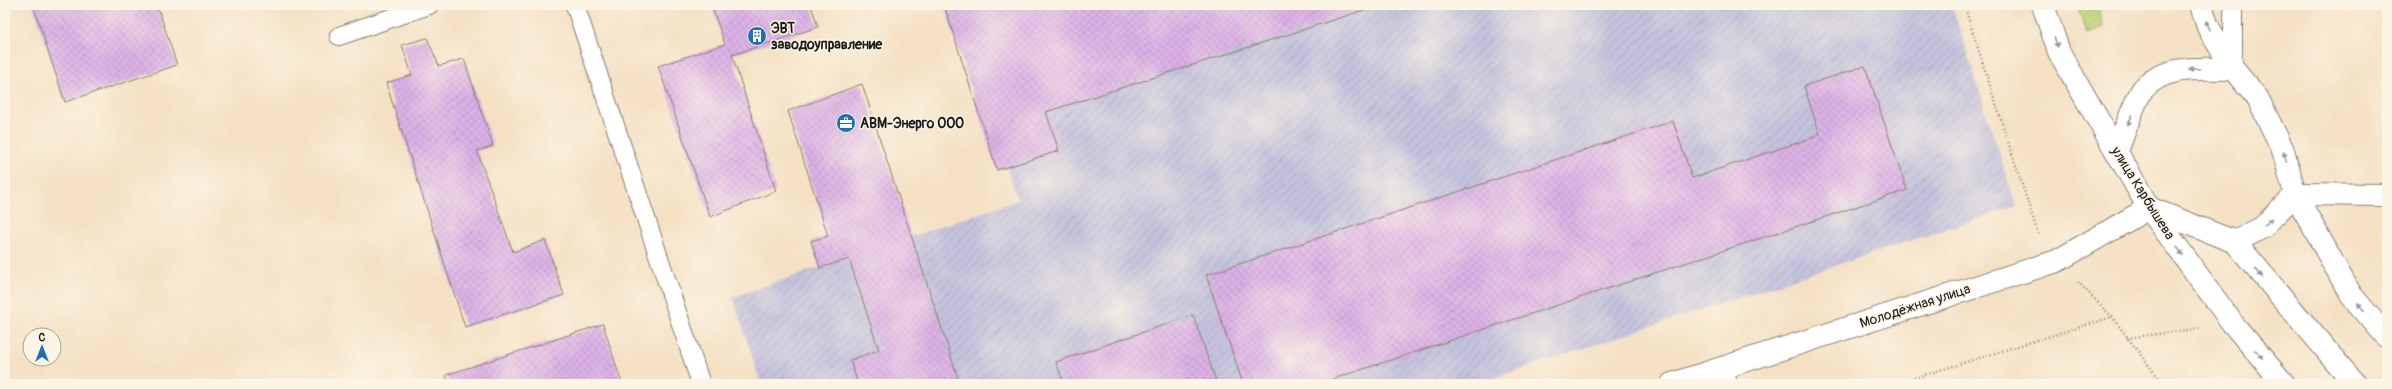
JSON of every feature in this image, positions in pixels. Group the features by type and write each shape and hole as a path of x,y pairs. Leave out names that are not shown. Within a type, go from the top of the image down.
{"street":[{"name":"улица Карбышева","path":"2043,5 2059,52 2149,208 2233,324 2284,384"},
{"path":"2201,5 2208,27 2233,69 2258,100 2283,150 2295,194 2351,295 2387,336"},
{"path":"2117,151 2142,90 2163,73 2185,69 2233,69"},
{"path":"2235,242 2263,226 2295,194 2387,195"},
{"name":"Молодёжная улица","path":"1672,384 1726,375 2057,261 2149,208"},
{"path":"2149,208 2235,242 2355,384"}],"lane":[{"path":"339,36 429,5"},
{"path":"575,5 701,384"},
{"path":"2233,5 2233,69"}],"path":[{"path":"1964,5 2041,245 2112,317 2163,384"},
{"path":"1895,384 2112,317"},
{"path":"2127,338 2206,328"}],"shaded area":[{"path":"951,5 1952,5 2016,206 1476,384 761,384 733,297 1018,200"}],"green space":[{"path":"2077,5 2096,5 2104,27 2086,33"}],"building":[{"path":"33,5 157,5 177,65 65,102"},
{"path":"335,5 349,5 337,9"},
{"path":"711,5 811,5 818,27 732,55 776,191 710,217 658,66 725,44"},
{"path":"944,5 1380,5 1046,112 1059,151 997,170"},
{"path":"427,38 439,66 464,59 493,146 477,151 513,252 545,240 564,295 465,327 386,83 412,75 402,45"},
{"path":"1865,66 1907,190 1318,384 1243,384 1206,275 1673,121 1692,178 1820,135 1804,86"},
{"path":"862,84 960,384 858,384 850,360 879,350 849,259 820,268 811,241 828,236 788,111"},
{"path":"1193,315 1217,384 1064,384 1056,362"},
{"path":"603,324 622,384 449,384 446,375"}],"place":[{"name":"ЭВТ заводоуправление","path":"757,36"},
{"name":"АВМ-Энерго ООО","path":"846,123"}]}
